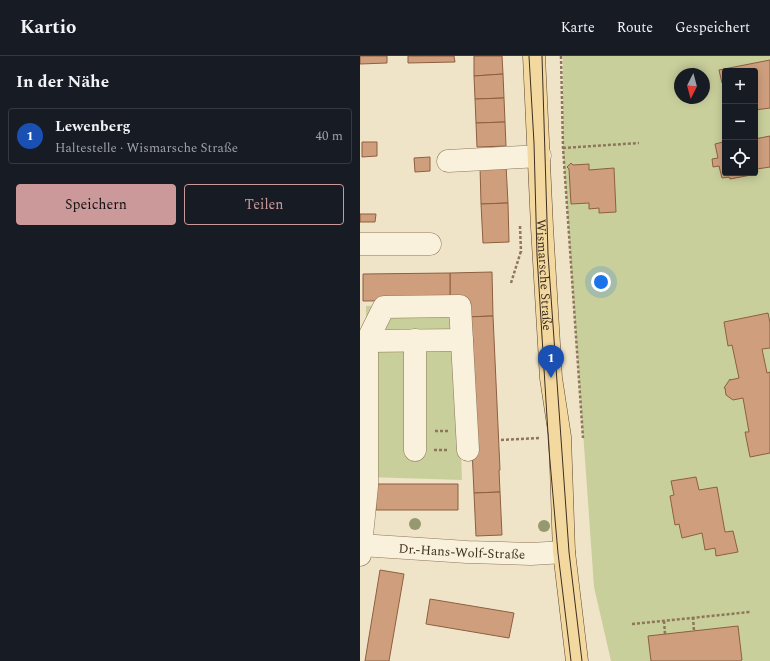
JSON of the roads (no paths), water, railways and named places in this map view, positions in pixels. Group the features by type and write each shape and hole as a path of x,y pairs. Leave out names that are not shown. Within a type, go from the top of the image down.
{"main road":[{"name":"Wismarsche Straße","path":"534,56 551,378 560,437 564,552 577,661"}],"street":[{"path":"448,161 540,156"},
{"path":"360,244 430,244"},
{"path":"361,549 367,486 367,341 384,307 460,306 468,450"},
{"path":"415,340 415,450"},
{"path":"367,341 462,340"},
{"name":"Dr.-Hans-Wolf-Straße","path":"361,549 531,554 564,552"}],"tram line":[{"path":"529,56 534,143 537,255 549,450 558,553 571,661"},
{"path":"542,56 548,254 569,552 582,661"}],"place":[{"name":"Lewenberg","path":"551,378"}]}
